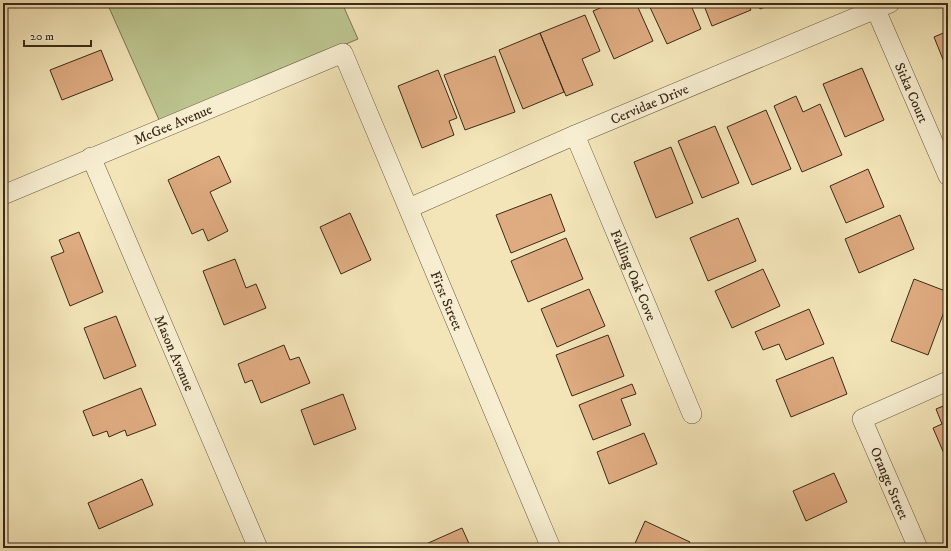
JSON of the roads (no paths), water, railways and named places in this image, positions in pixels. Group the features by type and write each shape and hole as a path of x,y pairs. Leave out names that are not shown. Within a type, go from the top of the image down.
{"street":[{"name":"Cervidae Drive","path":"409,208 575,135 883,6"},
{"name":"Sitka Court","path":"883,6 948,176"},
{"name":"McGee Avenue","path":"3,195 343,53"},
{"name":"First Street","path":"343,53 551,548"},
{"name":"Falling Oak Cove","path":"575,135 692,414"},
{"name":"Mason Avenue","path":"91,157 258,548"},
{"name":"Orange Street","path":"918,548 862,419 948,381"}]}
